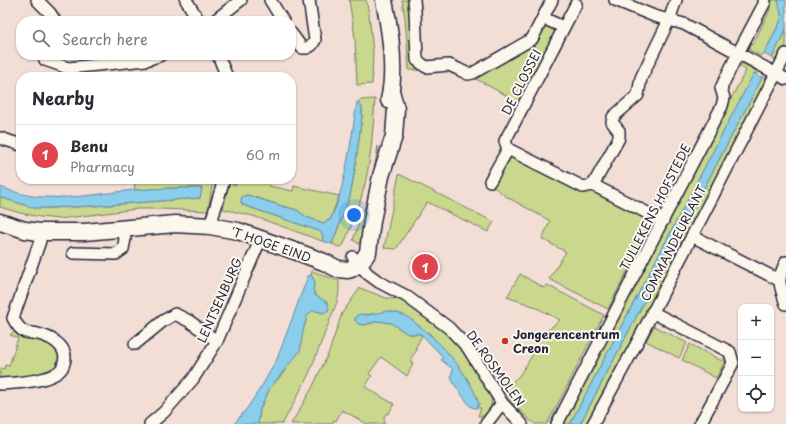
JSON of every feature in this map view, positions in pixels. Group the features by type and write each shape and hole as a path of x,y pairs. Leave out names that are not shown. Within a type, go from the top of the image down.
{"street":[{"path":"37,0 52,16"},
{"path":"186,0 196,16"},
{"path":"220,16 241,0"},
{"path":"270,0 280,16"},
{"path":"296,40 302,48 307,48 312,45 315,40 309,0"},
{"path":"356,261 364,261 368,252 372,221 381,176 381,154 385,116 391,91 391,46 384,0"},
{"path":"414,0 417,60 426,67 449,65 468,74 532,39 552,0"},
{"path":"615,0 654,16 684,24 781,76"},
{"path":"593,185 619,138 618,131 612,122 613,116 638,96 641,78 669,20 676,0"},
{"name":"TULLEKENS HOFSTEDE","path":"557,424 722,106 724,98 721,88 765,2 764,0"},
{"name":"DE CLOSSEI","path":"490,181 508,149 505,140 576,4"},
{"path":"543,18 563,28"},
{"name":"COMMANDEURLANT","path":"593,424 692,236 781,76 786,54"},
{"path":"46,60 68,68 146,60"},
{"path":"220,60 225,72"},
{"path":"0,138 16,143"},
{"path":"508,149 583,188 593,185 663,221"},
{"path":"210,226 223,184"},
{"name":"'T HOGE EIND","path":"0,222 25,230 40,232 84,232 176,224 210,226 238,231 261,238 343,270 351,269 356,261"},
{"path":"73,253 116,254 123,249 125,239 123,228"},
{"path":"0,384 32,381 49,377 59,372 64,363 65,354 61,346 54,341 39,335 25,332 17,326 14,318 40,241 40,232"},
{"path":"692,236 779,280"},
{"name":"LENTSENBURG","path":"150,424 164,412 193,379 217,340 261,238"},
{"name":"DE ROSMOLEN","path":"356,261 372,278 406,296 449,328 468,348 502,403 522,424"},
{"path":"786,262 779,280 786,304"},
{"path":"652,312 730,352 733,362 700,424"},
{"path":"135,344 174,314 217,340"},
{"path":"486,424 502,403"}],"green space":[{"path":"349,0 366,0 373,52 372,84 357,85 355,38"},
{"path":"402,0 407,0 410,24 423,70 409,70"},
{"path":"768,0 778,0 782,18 764,54 761,56 749,50 749,45 753,44 770,10"},
{"path":"545,24 558,30 520,103 474,78"},
{"path":"786,29 786,46 778,62 772,58"},
{"path":"742,63 755,70 757,75 754,74 570,424 560,424 746,70 740,67"},
{"path":"762,76 769,80 589,424 580,424 762,78"},
{"path":"375,99 368,172 358,207 344,244 339,247 332,244 350,196 362,116 362,108 359,103 360,100"},
{"path":"378,146 378,170 363,234 359,244 353,240 369,195"},
{"path":"508,155 593,190 653,221 608,309 549,279 566,252 542,239 550,221 507,197 491,185"},
{"path":"399,174 494,222 488,232 427,202 396,249 384,248"},
{"path":"134,184 212,184 208,211 137,209 59,219 20,213 0,207 0,197 34,208 94,206 200,198 202,188 135,190"},
{"path":"229,184 270,184 269,186 293,191 294,186 339,196 330,220 323,223 306,217 297,210 247,195 242,197 241,202 243,205 319,231 323,238 322,241 253,216 223,209"},
{"path":"312,271 339,281 339,293 336,304 309,374 283,423 258,424 260,409 270,388 284,372 303,331 307,316 313,310 323,313 328,303 315,296 313,289 315,282 311,275"},
{"path":"520,274 544,288 547,285 604,315 547,424 535,424 531,421 512,403 503,390 519,376 535,351 541,336 560,320 533,306 507,297"},
{"path":"360,288 386,298 399,299 437,323 460,347 490,394 490,408 485,416 478,416 481,408 476,408 479,404 461,369 429,333 373,314 356,316 355,320 364,325 379,321 391,323 408,334 422,335 415,349 417,350 411,358 412,359 410,362 413,364 407,376 381,357 369,374 372,376 365,387 394,404 389,413 384,416 384,424 367,424 342,410 336,421 334,420 332,424 291,424 312,388 329,352 342,313"},
{"path":"654,326 687,343 679,358 646,341"},
{"path":"13,332 42,341 58,349 60,362 51,371 40,375 0,379 0,368 4,369 5,365 9,366 18,338 10,335"},
{"path":"690,344 722,361 724,358 726,359 716,378 682,360"}],"water":[{"path":"778,0 786,0 786,29 772,58 764,54 782,18"},
{"path":"754,73 762,78 580,424 570,424"},
{"path":"357,102 359,102 362,108 362,116 355,169 350,196 332,244 322,241 323,238 319,231 243,205 241,199 243,196 247,195 297,210 306,217 323,223 330,220 338,200 345,174"},
{"path":"0,187 39,197 78,196 143,189 202,188 200,198 94,206 34,208 0,197"},
{"path":"311,275 315,282 313,289 315,295 328,303 329,310 323,313 313,310 307,316 300,351 270,388 260,409 258,424 234,424 248,407 277,359 308,276"},
{"path":"387,311 399,313 410,318 445,350 462,371 475,393 479,404 476,408 470,406 454,384 451,376 453,369 441,360 443,357 421,334 408,334 391,323 379,321 364,325 358,324 355,320 356,316 361,314 367,315"}],"place":[{"name":"Benu","path":"425,267"},
{"name":"Jongerencentrum Creon","path":"505,341"}]}
